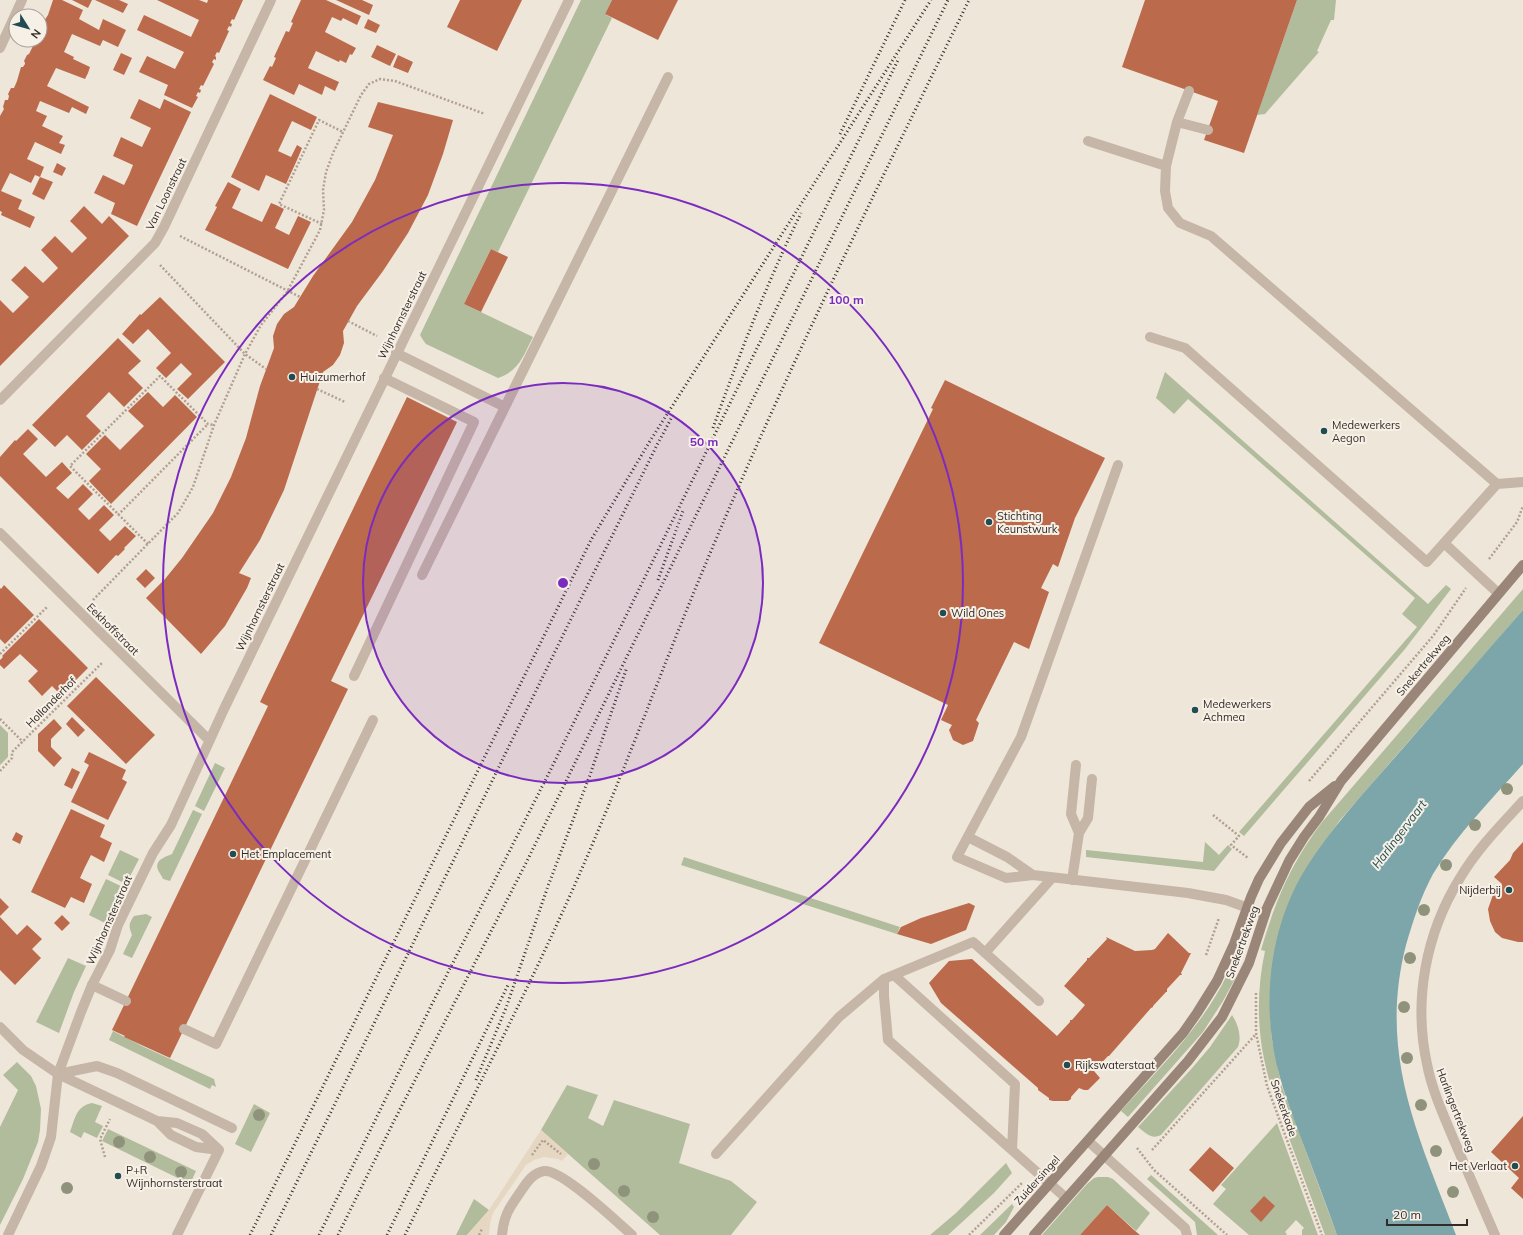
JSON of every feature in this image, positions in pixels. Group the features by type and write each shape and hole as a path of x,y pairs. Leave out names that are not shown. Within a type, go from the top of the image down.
{"main road":[{"name":"Snekertrekweg","path":"1103,1156 1188,1061 1222,1017 1250,963 1265,914 1289,861 1341,781 1523,564"},
{"name":"Snekertrekweg","path":"1088,1141 1183,1032 1197,1013 1209,995 1223,967 1260,880 1281,843 1309,807 1341,781"},
{"name":"Zuidersingel","path":"1004,1235 1088,1141"},
{"path":"1034,1235 1103,1156"}],"street":[{"path":"0,48 22,0"},
{"name":"Van Loonstraat","path":"0,400 155,243 164,227 271,0"},
{"name":"Wijnhornsterstraat","path":"8,1235 41,1166 51,1137 58,1074 92,985 110,950 118,925 153,853 171,825 197,770 209,740 569,0"},
{"path":"422,574 506,407 668,77"},
{"path":"1189,91 1177,122 1166,166 1165,190 1168,208 1180,224 1211,236 1497,484"},
{"path":"1177,122 1208,130"},
{"path":"1088,141 1166,166"},
{"path":"1150,337 1185,348 1427,562 1497,484 1523,482"},
{"path":"396,353 506,407"},
{"path":"354,676 474,422 384,378"},
{"path":"1118,464 1021,738 957,857 1006,878 1034,875 1188,893 1226,900 1265,914"},
{"name":"Eekhoffstraat","path":"0,533 209,740"},
{"path":"1444,542 1498,593"},
{"path":"184,1029 216,1044 373,720"},
{"path":"1076,765 1071,814 1079,833"},
{"path":"1072,880 1079,833 1088,818 1092,779"},
{"name":"Harlingertrekweg","path":"1495,1235 1433,1089 1422,1035 1421,1016 1424,976 1434,930 1444,905 1460,877 1480,849 1523,801"},
{"path":"968,837 1007,857 1034,875"},
{"path":"985,953 1052,878"},
{"path":"716,1154 839,1017 884,979 973,942 1039,1001"},
{"path":"894,975 1015,1084 1012,1150"},
{"path":"884,979 888,1040 1066,1198"},
{"path":"92,985 126,1001"},
{"path":"0,1027 23,1050 58,1074 157,1121 171,1135 196,1147 219,1150"},
{"path":"58,1074 97,1066 117,1073 232,1128"},
{"path":"157,1121 177,1122 202,1134 219,1150"},
{"path":"1088,1141 1185,1228 1187,1235"},
{"path":"177,1235 219,1150"},
{"path":"502,1235 507,1211 528,1180 535,1174 544,1171 559,1175 596,1202 632,1235"}],"path":[{"path":"80,613 178,513 186,501 193,487 214,425 245,354 261,325 287,292 322,224 324,210 323,190 326,172 333,153 361,94 369,84 380,79 395,81 485,114"},
{"path":"322,224 279,204 319,120 343,132"},
{"path":"164,227 287,292 300,297"},
{"path":"147,252 245,354 266,369"},
{"path":"348,322 377,336"},
{"path":"148,544 70,466 160,376 208,424 214,425"},
{"path":"317,389 345,402"},
{"path":"118,515 208,424"},
{"path":"1307,783 1433,636 1477,573 1510,533 1517,522 1523,506"},
{"path":"0,654 36,619"},
{"name":"Hollanderhof","path":"0,771 12,758 12,752 91,674"},
{"name":"Hollanderhof","path":"0,720 22,742"},
{"path":"1214,815 1239,836 1231,845 1248,858"},
{"path":"1245,864 1252,853"},
{"path":"1205,958 1226,900"},
{"name":"Snekerkade","path":"1256,989 1256,1033 1267,1086 1322,1235"},
{"path":"1152,1150 1256,1033"},
{"path":"105,1157 100,1139 118,1102"},
{"path":"1133,1142 1154,1170 1227,1235"}],"green space":[{"path":"581,0 612,0 605,14 612,18 498,252 491,249 464,304 533,337 516,367 498,378 426,344 420,335"},
{"path":"1297,0 1336,0 1334,20 1331,20 1317,51 1319,52 1265,114 1257,115"},
{"path":"1165,372 1428,604 1446,585 1451,589 1405,649 1244,836 1239,832 1417,627 1402,614 1415,598 1188,399 1174,414 1156,398"},
{"path":"1523,589 1523,610 1340,820 1305,870 1286,911 1274,954 1270,1013 1272,1040 1281,1084 1337,1235 1325,1235 1277,1105 1264,1060 1259,1024 1261,975 1265,951 1261,950 1279,898 1293,867 1323,821"},
{"path":"0,725 8,733 8,757 0,765"},
{"path":"215,763 225,768 204,811 195,806"},
{"path":"193,810 202,814 170,881 163,879 157,867 159,861 172,854"},
{"path":"1205,842 1219,855 1228,845 1232,849 1214,871 1086,857 1086,850 1203,862"},
{"path":"120,850 139,859 126,884 108,875"},
{"path":"684,857 900,927 897,934 681,865"},
{"path":"106,879 125,888 107,924 89,915"},
{"path":"146,914 152,917 132,958 123,954 132,935 130,923 134,916"},
{"path":"68,958 86,966 74,992 59,1033 36,1022"},
{"path":"1228,973 1236,977 1223,1001 1203,1032 1128,1117 1121,1111 1193,1029 1218,992"},
{"path":"1232,1015 1239,1031 1240,1039 1238,1047 1161,1135 1154,1137 1151,1136 1138,1127 1210,1047"},
{"path":"113,1031 214,1079 216,1087 212,1085 210,1089 109,1040"},
{"path":"17,1062 31,1076 36,1086 41,1109 40,1130 38,1142 23,1179 0,1225 0,1127 18,1090 3,1075"},
{"path":"567,1085 598,1095 588,1118 603,1126 614,1100 690,1124 679,1163 731,1181 757,1202 731,1235 660,1235 541,1130"},
{"path":"92,1103 102,1106 95,1122 103,1126 97,1138 84,1132 81,1138 70,1132 79,1110"},
{"path":"254,1104 270,1113 251,1152 235,1144"},
{"path":"1277,1123 1318,1235 1302,1235 1302,1230 1304,1228 1296,1220 1285,1232 1287,1234 1286,1235 1249,1235 1213,1204 1226,1189 1221,1185"},
{"path":"108,1129 196,1171 190,1184 102,1141"},
{"path":"1006,1163 1012,1173 994,1193 948,1235 930,1235 956,1213"},
{"path":"1151,1175 1218,1235 1197,1235 1195,1222 1147,1179"},
{"path":"1108,1177 1113,1179 1150,1213 1136,1231 1107,1205 1080,1235 1042,1235 1087,1184 1094,1178"},
{"path":"474,1199 489,1210 467,1235 456,1235"},
{"path":"1012,1204 1014,1207 1006,1222 994,1235 980,1235"}],"shaded area":[{"path":"541,1130 568,1154 562,1161 544,1157 534,1160 526,1165 493,1213 489,1235 467,1235 489,1210"}],"water":[{"name":"Harlingervaart","path":"1523,610 1523,764 1464,831 1442,859 1433,874 1411,927 1406,945 1399,985 1397,1022 1399,1058 1406,1093 1428,1163 1456,1235 1337,1235 1279,1075 1272,1039 1270,1017 1271,973 1274,950 1286,908 1295,887 1306,868 1328,836 1365,791"}],"building":[{"path":"53,0 62,0 83,10 79,19 99,30 103,19 126,30 118,47 103,40 100,46 72,34 64,52 74,57 73,59 90,67 88,73 85,79 56,68 47,86 89,107 86,114 72,107 69,113 40,101 36,111 47,116 42,126 63,136 59,143 65,145 61,154 35,142 27,159 44,167 40,177 35,175 31,183 10,173 1,191 22,200 18,209 35,217 30,228 1,215 0,116 4,109 3,107 5,100 8,100 8,94 11,88 14,88 21,67 25,64 24,61 27,55 32,48 48,48 48,15"},
{"path":"72,0 92,0 88,8"},
{"path":"95,0 119,0 128,4 123,13"},
{"path":"157,0 199,0 207,3 208,0 243,0 234,20 232,19 230,23 232,24 231,27 229,26 227,30 229,31 219,53 217,52 215,56 216,60 214,59 212,62 214,64 203,86 201,85 199,89 201,90 200,93 198,92 196,96 198,97 192,108 164,95 168,85 139,72 147,56 175,69 184,52 137,30 144,15 191,37 199,20"},
{"path":"301,0 326,0 361,16 357,25 343,18 341,21 332,17 325,32 356,48 352,55 350,54 346,63 340,60 339,62 316,51 308,68 339,82 335,91 325,86 322,95 299,84 294,95 263,80 270,66 272,67 276,58 274,57 286,31 289,32 293,23 291,22"},
{"path":"336,0 362,0 373,5 369,15"},
{"path":"460,0 522,0 497,51 447,27"},
{"path":"612,0 678,0 658,40 605,14"},
{"path":"1145,0 1297,0 1244,153 1204,140 1218,101 1122,67"},
{"path":"368,19 380,25 376,33 364,28"},
{"path":"377,45 396,54 390,66 371,57"},
{"path":"121,53 132,58 124,75 113,70"},
{"path":"398,55 413,62 408,73 393,67"},
{"path":"270,94 317,117 311,130 292,121 278,151 291,157 297,145 302,148 286,184 266,175 259,191 231,177"},
{"path":"139,99 160,109 164,99 191,112 137,226 111,214 115,203 94,193 103,175 124,185 129,175 133,165 113,156 121,137 142,147 151,128 130,118"},
{"name":"Huizumerhof","path":"378,102 453,120 443,154 428,195 408,233 383,271 357,306 343,331 344,343 340,355 333,365 323,372 284,490 260,540 239,573 251,578 247,588 225,626 201,654 146,598 165,579 182,558 213,513 231,477 246,438 260,386 274,348 273,336 277,324 284,314 294,307 313,276 352,222 375,180 393,135 368,127"},
{"path":"57,163 66,168 62,176 53,172"},
{"path":"40,177 53,182 44,200 32,194"},
{"path":"228,182 241,189 232,208 262,222 271,203 276,205 284,209 275,228 289,235 298,216 311,222 288,269 205,230 217,207 215,206"},
{"path":"84,206 102,224 109,216 129,236 0,366 0,300 13,313 29,297 11,280 25,266 43,283 58,268 41,250 55,236 72,253 87,238 70,221"},
{"path":"491,249 508,257 481,312 464,304"},
{"path":"160,297 225,362 188,399 177,389 192,374 181,363 166,378 156,368 171,353 148,329 133,344 122,334 140,314 141,315"},
{"path":"118,338 141,361 128,373 143,388 124,407 109,392 86,416 101,431 82,450 67,435 55,447 32,425"},
{"path":"945,380 1105,458 1075,518 1058,567 1053,564 1041,588 1049,592 1029,649 1014,642 976,720 979,723 973,741 963,745 953,740 949,730 952,725 941,720 948,705 819,643 933,409 931,408"},
{"path":"148,392 163,407 175,395 197,417 111,504 89,481 101,469 86,454 105,435 120,450 144,426 128,411"},
{"name":"Het Emplacement","path":"407,397 457,422 331,681 348,689 170,1058 112,1030 268,706 260,702"},
{"path":"28,429 38,439 23,454 46,477 62,462 72,473 56,488 68,499 83,484 93,494 78,509 89,520 104,505 114,515 99,530 110,541 125,526 136,536 118,556 116,555 98,574 0,476 0,457 15,440 16,441"},
{"path":"146,569 155,578 145,588 136,579"},
{"path":"4,585 34,615 5,644 0,639 0,588 1,589"},
{"path":"39,619 88,668 61,695 52,686 42,696 28,681 38,671 20,654 4,669 0,665 2,656"},
{"path":"96,677 155,735 126,764 67,706"},
{"path":"72,717 85,730 78,737 66,724"},
{"path":"54,719 62,728 51,739 51,747 62,758 54,767 38,751 38,734"},
{"path":"89,752 126,770 122,779 127,782 108,820 71,802 89,765 84,762"},
{"path":"72,768 80,772 72,789 64,785"},
{"path":"71,809 105,825 100,837 112,843 104,862 91,855 85,867 80,878 92,884 84,903 71,897 65,908 31,892"},
{"path":"16,832 23,836 20,844 12,840"},
{"name":"Nijderbij","path":"1523,842 1523,942 1518,942 1502,938 1495,932 1490,921 1488,909 1494,892 1502,884 1494,877 1510,860 1513,853"},
{"path":"0,898 9,907 0,916"},
{"path":"969,903 975,906 966,930 931,944 897,934 901,927 921,918"},
{"path":"62,915 70,923 62,931 54,923"},
{"path":"0,917 17,935 27,925 42,939 32,949 41,958 15,985 0,970"},
{"path":"1168,933 1189,953 1191,953 1181,973 1182,975 1180,975 1167,989 1167,992 1094,1071 1100,1078 1088,1090 1079,1088 1068,1101 1049,1100 1049,1098 1038,1090 1038,1088 941,1003 929,983 949,961 972,959 1057,1036 1085,1005 1064,986 1087,960 1087,958 1089,958 1107,939 1106,937 1135,951 1152,950 1155,949"},
{"name":"Het Verlaat","path":"1523,1116 1523,1199 1511,1188 1519,1178 1491,1152"},
{"path":"1210,1147 1234,1168 1213,1192 1189,1170"},
{"path":"1264,1196 1275,1206 1261,1222 1250,1211"},
{"path":"1107,1205 1134,1230 1140,1235 1080,1235"}],"railway":[{"path":"840,134 905,0"},
{"path":"250,1235 591,540 650,441 931,0"},
{"path":"338,1235 393,1123 527,861 948,0"},
{"path":"405,1235 552,935 591,848 696,587 774,406 969,0"},
{"path":"319,1235 432,1004 552,767 899,58"},
{"path":"713,428 754,319 801,213"},
{"path":"271,1235 567,627 673,415"},
{"path":"658,580 683,511"},
{"path":"476,1080 506,1008 548,886 590,775 627,667"},
{"path":"387,1235 508,985"}],"place":[{"name":"Huizumerhof","path":"292,377"},
{"name":"Medewerkers Aegon","path":"1324,431"},
{"name":"Stichting Keunstwurk","path":"989,522"},
{"name":"Wild Ones","path":"943,613"},
{"name":"Medewerkers Achmea","path":"1195,710"},
{"name":"Het Emplacement","path":"233,854"},
{"name":"Nijderbij","path":"1509,890"},
{"name":"Rijkswaterstaat","path":"1067,1065"},
{"name":"Het Verlaat","path":"1515,1166"},
{"name":"P+R Wijnhornsterstraat","path":"118,1176"}]}
